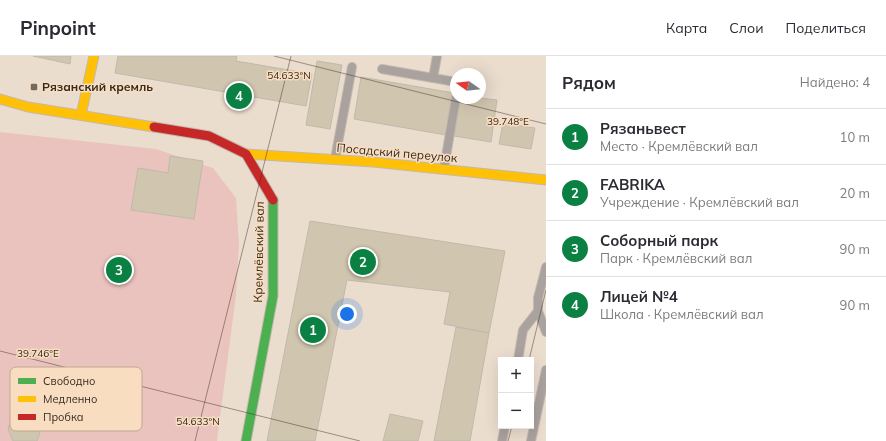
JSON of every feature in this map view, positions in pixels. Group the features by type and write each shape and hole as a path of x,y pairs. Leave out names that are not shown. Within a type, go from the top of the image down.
{"main road":[{"path":"81,115 94,56"},
{"path":"0,99 28,107 209,136 246,154"},
{"name":"Посадский переулок","path":"246,154 372,162 546,180"},
{"name":"Кремлёвский вал","path":"246,154 273,198 273,296 246,441"}],"lane":[{"path":"433,78 438,56"},
{"path":"335,160 352,67"},
{"path":"382,69 450,81"},
{"path":"444,169 455,104"},
{"path":"546,267 538,298 538,311 546,332"},
{"path":"538,311 546,316"},
{"path":"519,357 524,330 538,311"},
{"path":"531,441 546,370"},
{"path":"502,441 504,429"}],"shaded area":[{"path":"0,132 156,149 213,168 236,198 239,244 236,295 217,441 0,441"}],"building":[{"path":"33,56 71,56 70,64"},
{"path":"118,56 237,56 236,61 312,74 306,106 115,73"},
{"path":"317,61 342,65 330,129 306,125"},
{"path":"361,77 450,92 450,104 452,104 446,135 354,119"},
{"path":"486,99 497,100 491,142 454,136 459,104 486,104"},
{"path":"503,123 535,128 531,149 499,144"},
{"path":"170,156 203,161 194,219 131,210 138,168 168,173"},
{"path":"310,221 505,251 489,333 444,324 450,292 347,280 315,441 267,441"},
{"path":"456,327 489,333 470,441 434,441"},
{"path":"390,414 423,421 418,441 383,441"},
{"path":"10,423 10,431 39,431 40,433 37,441 13,441 8,429"}],"traffic: fast":[{"path":"246,441 273,296 273,200"}],"traffic: slow":[{"path":"81,115 94,56"},
{"path":"0,99 28,107 154,127"},
{"path":"246,154 373,162 546,180"}],"traffic: jam":[{"path":"154,127 209,136 246,154 273,200"}],"place":[{"name":"Рязанский кремль","path":"34,87"},
{"name":"Лицей №4","path":"239,96"},
{"name":"FABRIKA","path":"363,262"},
{"name":"Соборный парк","path":"119,270"},
{"name":"Рязаньвест","path":"313,330"}]}
